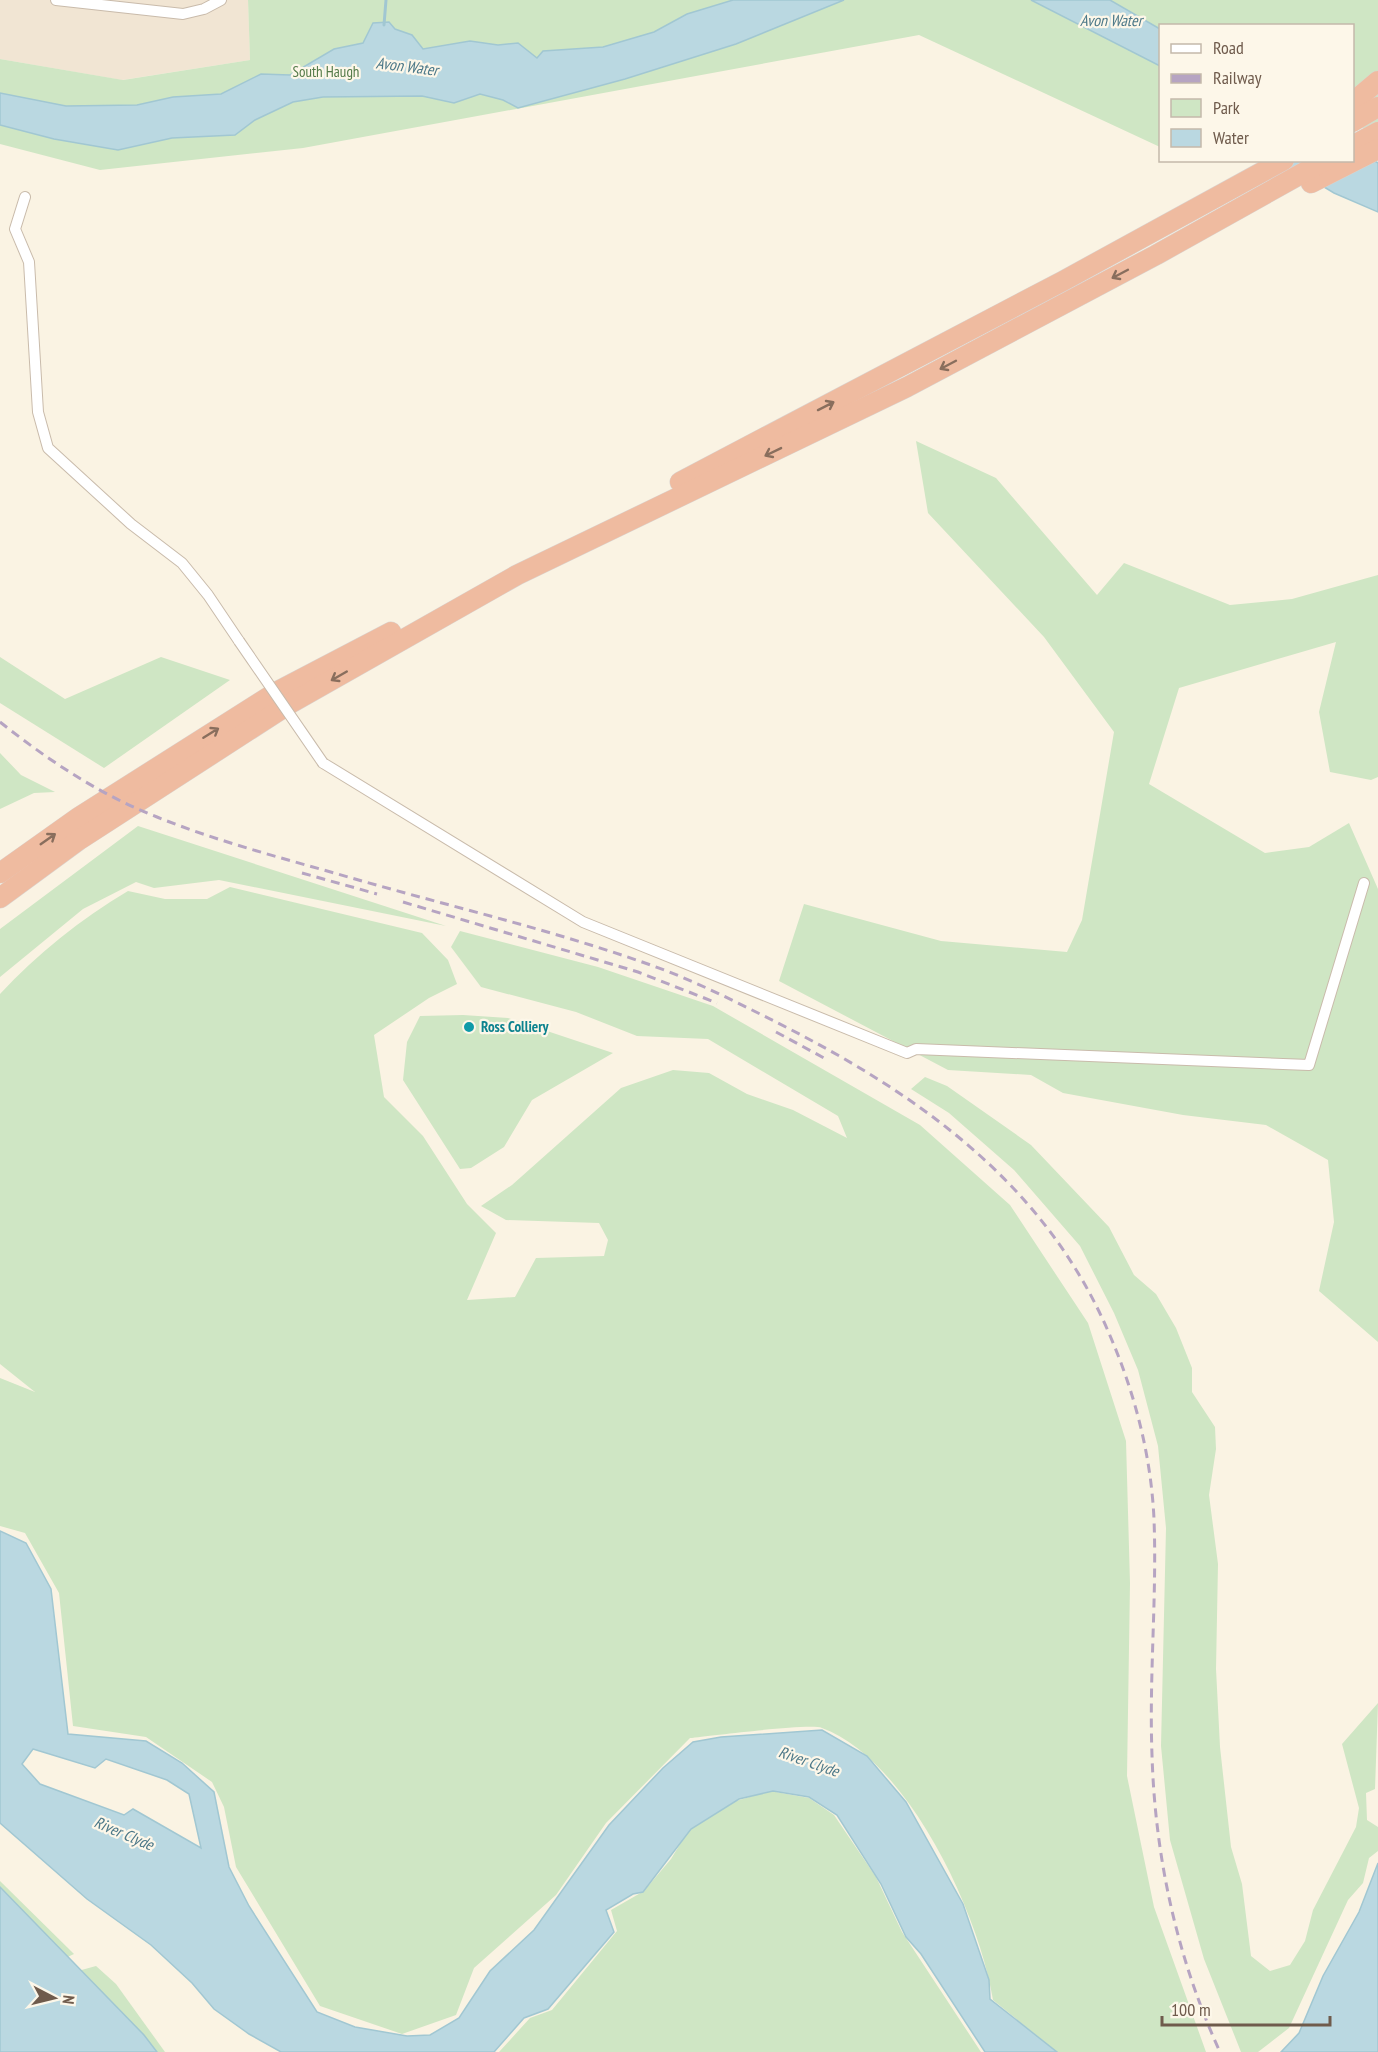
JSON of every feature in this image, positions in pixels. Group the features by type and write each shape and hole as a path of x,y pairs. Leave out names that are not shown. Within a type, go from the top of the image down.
{"highway":[{"path":"1362,112 1378,81"},
{"path":"1354,145 1378,132"},
{"path":"1354,159 1378,149"},
{"path":"0,873 79,817 278,691 1064,281 1258,167 1277,162"},
{"path":"1288,188 1323,162"},
{"path":"0,898 79,840 291,704 517,575 907,387 1156,255 1288,188 1348,162"}],"street":[{"path":"56,0 183,14 204,9 221,0"},
{"path":"25,197 15,229 28,262 38,412 48,447 131,524 182,563 208,595 323,763 584,922 908,1053 916,1049 1309,1065 1364,883"}],"shaded area":[{"path":"0,0 248,0 250,60 122,80 0,59"}],"green space":[{"name":"South Haugh","path":"248,0 1378,0 1378,158 1354,109 1354,24 1159,24 1159,147 919,35 303,148 100,170 0,144 0,59 123,80 250,60"},
{"path":"916,441 996,478 1097,595 1124,563 1230,605 1292,599 1378,575 1378,777 1371,780 1330,772 1319,712 1336,642 1179,688 1149,784 1265,853 1309,847 1349,823 1378,889 1378,1342 1319,1291 1334,1222 1328,1160 1266,1125 1183,1115 1063,1093 1031,1075 948,1070 779,981 804,904 941,941 1067,952 1082,920 1114,732 1044,637 928,513"},
{"path":"0,657 65,699 161,657 230,680 104,768 0,703"},
{"path":"0,753 21,775 55,792 34,793 0,809"},
{"path":"138,826 446,926 219,880 154,888 136,882 83,909 0,977 0,929"},
{"path":"230,887 422,933 448,960 457,984 429,998 374,1035 384,1097 423,1136 467,1204 496,1233 467,1300 515,1297 536,1258 604,1256 608,1240 599,1223 506,1220 481,1206 512,1185 621,1088 673,1070 709,1073 747,1094 793,1110 847,1138 838,1116 708,1039 637,1036 576,1012 481,987 451,947 460,931 598,967 713,1006 920,1125 1010,1205 1088,1323 1126,1441 1130,1583 1127,1776 1154,1907 1206,2052 1057,2052 993,2000 972,1925 955,1884 934,1843 910,1805 883,1772 853,1745 822,1728 780,1728 690,1738 606,1823 556,1895 474,1968 456,2015 402,2034 320,2006 236,1867 224,1807 212,1782 146,1737 73,1726 59,1593 25,1533 0,1526 0,1378 35,1392 0,1364 0,994 60,938 93,913 128,891 165,899 207,899"},
{"path":"463,1015 508,1018 613,1053 532,1100 504,1147 471,1168 460,1169 403,1080 407,1042 420,1016"},
{"path":"925,1077 947,1086 1031,1145 1109,1227 1134,1275 1156,1294 1176,1328 1192,1368 1192,1392 1215,1427 1216,1449 1209,1495 1218,1564 1216,1669 1220,1747 1231,1847 1242,1884 1251,1956 1270,1971 1290,1965 1305,1941 1313,1910 1356,1827 1359,1808 1342,1744 1378,1703 1375,1789 1366,1793 1367,1820 1378,1827 1378,1851 1369,1858 1363,1883 1348,1900 1289,2028 1258,2052 1241,2052 1204,1959 1170,1840 1161,1746 1166,1528 1158,1446 1138,1370 1114,1313 1080,1246 1014,1170 949,1113 911,1089"},
{"path":"770,1791 809,1798 834,1815 876,1877 902,1932 981,2052 499,2052 530,2018 552,2010 617,1931 611,1910 644,1891 671,1859 688,1831 736,1801"},
{"path":"0,1881 74,1954 55,1963 0,1915"},
{"path":"96,1966 116,1984 165,2052 108,2052 56,1977"}],"water":[{"name":"Avon Water","path":"733,0 844,0 736,44 625,79 518,108 503,100 480,94 454,103 422,96 323,97 293,102 255,120 235,135 172,138 118,150 54,139 0,125 0,93 66,106 137,105 173,97 221,94 261,74 290,75 334,49 363,43 373,23 389,22 395,29 412,35 423,49 470,41 498,45 518,43 537,58 543,51 603,47 654,32 687,14"},
{"name":"Avon Water","path":"1031,0 1110,0 1159,28 1159,65"},
{"path":"1354,148 1378,163 1378,212 1334,193 1283,162 1354,162"},
{"name":"River Clyde","path":"0,1531 26,1543 51,1589 68,1734 146,1741 182,1763 214,1792 229,1867 249,1906 317,2012 355,2027 407,2036 430,2035 459,2018 490,1971 534,1930 609,1825 663,1768 693,1742 721,1737 822,1730 867,1756 906,1802 963,1904 989,1980 990,1999 1057,2052 985,2052 921,1954 906,1937 881,1884 837,1815 809,1797 773,1791 739,1799 691,1829 643,1892 633,1894 606,1910 614,1932 548,2009 524,2018 494,2052 281,2052 249,2034 214,2009 192,1983 151,1945 87,1899 0,1823","holes":["33,1749 95,1768 106,1759 167,1780 189,1794 201,1848 133,1809 124,1815 40,1784 22,1764"]},
{"path":"1378,1863 1378,2052 1281,2052 1299,2033 1323,1976 1359,1912"},
{"path":"0,1887 144,2035 157,2052 0,2052"}],"waterway":[{"path":"384,25 386,0"}],"railway":[{"path":"0,722 37,750 95,787 136,808 182,827 259,852 592,945 667,971 709,989 778,1023 880,1080 972,1148 1012,1187 1049,1230 1081,1278 1117,1353 1140,1423 1149,1470 1154,1519 1155,1578 1151,1725 1158,1831 1163,1869 1180,1944 1220,2052"},
{"path":"302,873 377,894"},
{"path":"403,902 638,972 717,1003"},
{"path":"776,1032 824,1058"}],"place":[{"name":"Ross Colliery","path":"469,1027"}]}
